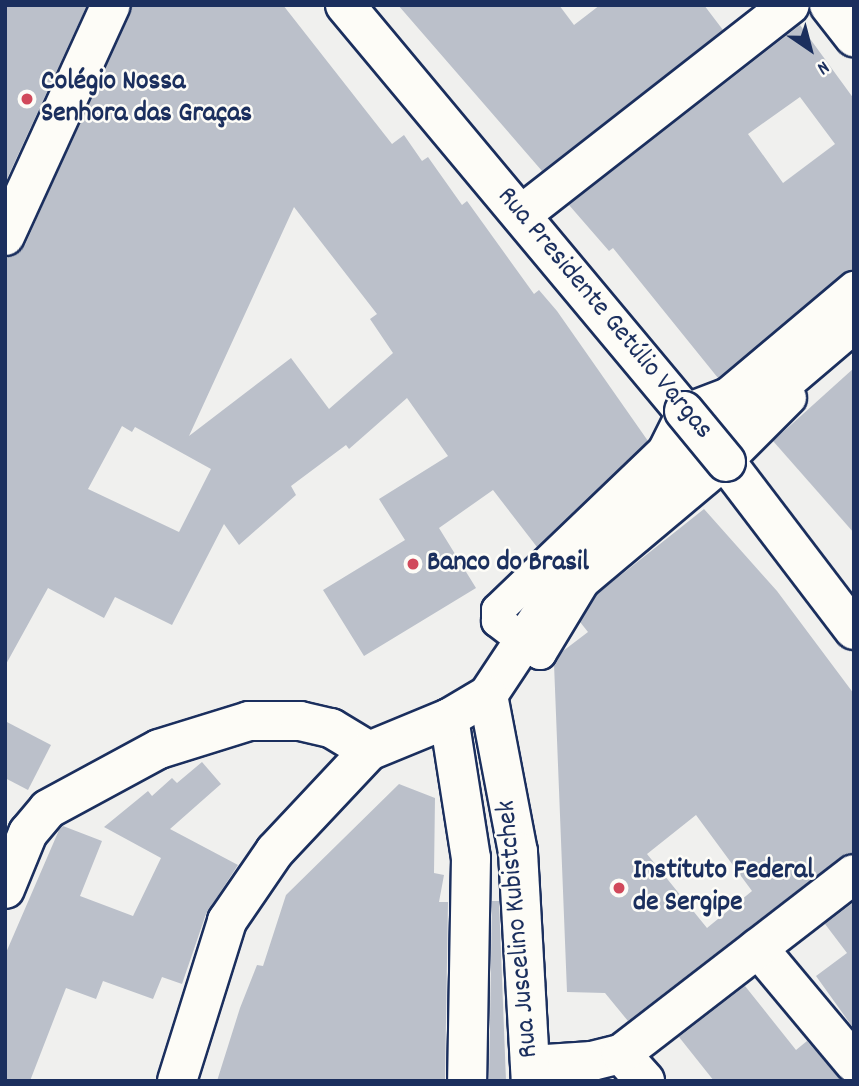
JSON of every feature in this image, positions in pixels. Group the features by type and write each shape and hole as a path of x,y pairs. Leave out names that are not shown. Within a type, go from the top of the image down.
{"street":[{"path":"5,236 111,5"},
{"name":"Rua Presidente Getúlio Vargas","path":"345,5 684,411 724,447 854,630"},
{"path":"829,5 854,37"},
{"path":"521,215 765,12"},
{"path":"525,641 498,621 498,610 664,451 684,411 729,394 854,288"},
{"path":"724,447 854,323"},
{"path":"177,1081 227,921 245,890 284,841 369,751 449,718 488,695 564,580 854,336"},
{"name":"Rua Juscelino Kubistchek","path":"488,695 519,852 531,1073"},
{"name":"Rua Juscelino Kubistchek","path":"449,718 471,858 467,1081"},
{"path":"5,889 37,819 80,790 159,749 249,721 300,721 331,728 369,751"},
{"path":"471,858 519,852"},
{"path":"531,1073 592,1061 633,1067 758,948 854,874"},
{"path":"758,948 854,1063"}],"building":[{"name":"Colégio Nossa Senhora das Graças","path":"5,5 87,5 5,183"},
{"path":"132,5 283,5 392,144 404,135 422,161 428,157 462,205 467,201 534,294 539,290 557,311 648,441 537,547 493,490 439,528 476,588 364,656 323,590 405,540 379,499 448,456 407,398 349,449 346,445 291,486 296,495 239,545 224,524 172,625 115,597 104,618 48,588 5,666 5,258 25,245","holes":["294,207 377,314 370,319 393,353 329,409 291,358 189,436","122,426 132,432 135,427 211,469 179,532 88,489"]},
{"path":"398,5 559,5 574,25 600,5 704,5 723,30 542,171"},
{"path":"800,25 854,99 854,270 842,274 718,378 613,248 609,251 569,205","holes":["800,97 835,144 783,183 748,134"]},
{"path":"854,368 854,533 773,441"},
{"path":"704,509 777,591 854,694 854,853 841,857 628,1021 605,993 567,992 554,664 563,651 588,632 580,622 597,594","holes":["696,815 752,891 707,928 647,854"]},
{"path":"5,721 51,745 28,790 5,778"},
{"path":"202,762 221,784 170,829 238,865 206,914 182,984 162,977 153,999 103,981 96,999 66,988 30,1081 5,1081 5,955 59,830 63,826 102,841 80,896 133,916 161,858 104,827 148,791 152,796 172,778 177,783"},
{"path":"399,784 435,798 434,873 444,875 439,902 448,902 445,1081 217,1081 240,1008 257,965 263,966 286,895"},
{"path":"492,901 499,901 506,1081 489,1081"},
{"path":"854,902 854,1029 816,976 847,953 825,924"},
{"path":"745,986 796,1050 807,1041 842,1081 714,1081 679,1037"}],"place":[{"name":"Colégio Nossa Senhora das Graças","path":"27,99"},
{"name":"Banco do Brasil","path":"413,564"},
{"name":"Instituto Federal de Sergipe","path":"619,888"}]}
